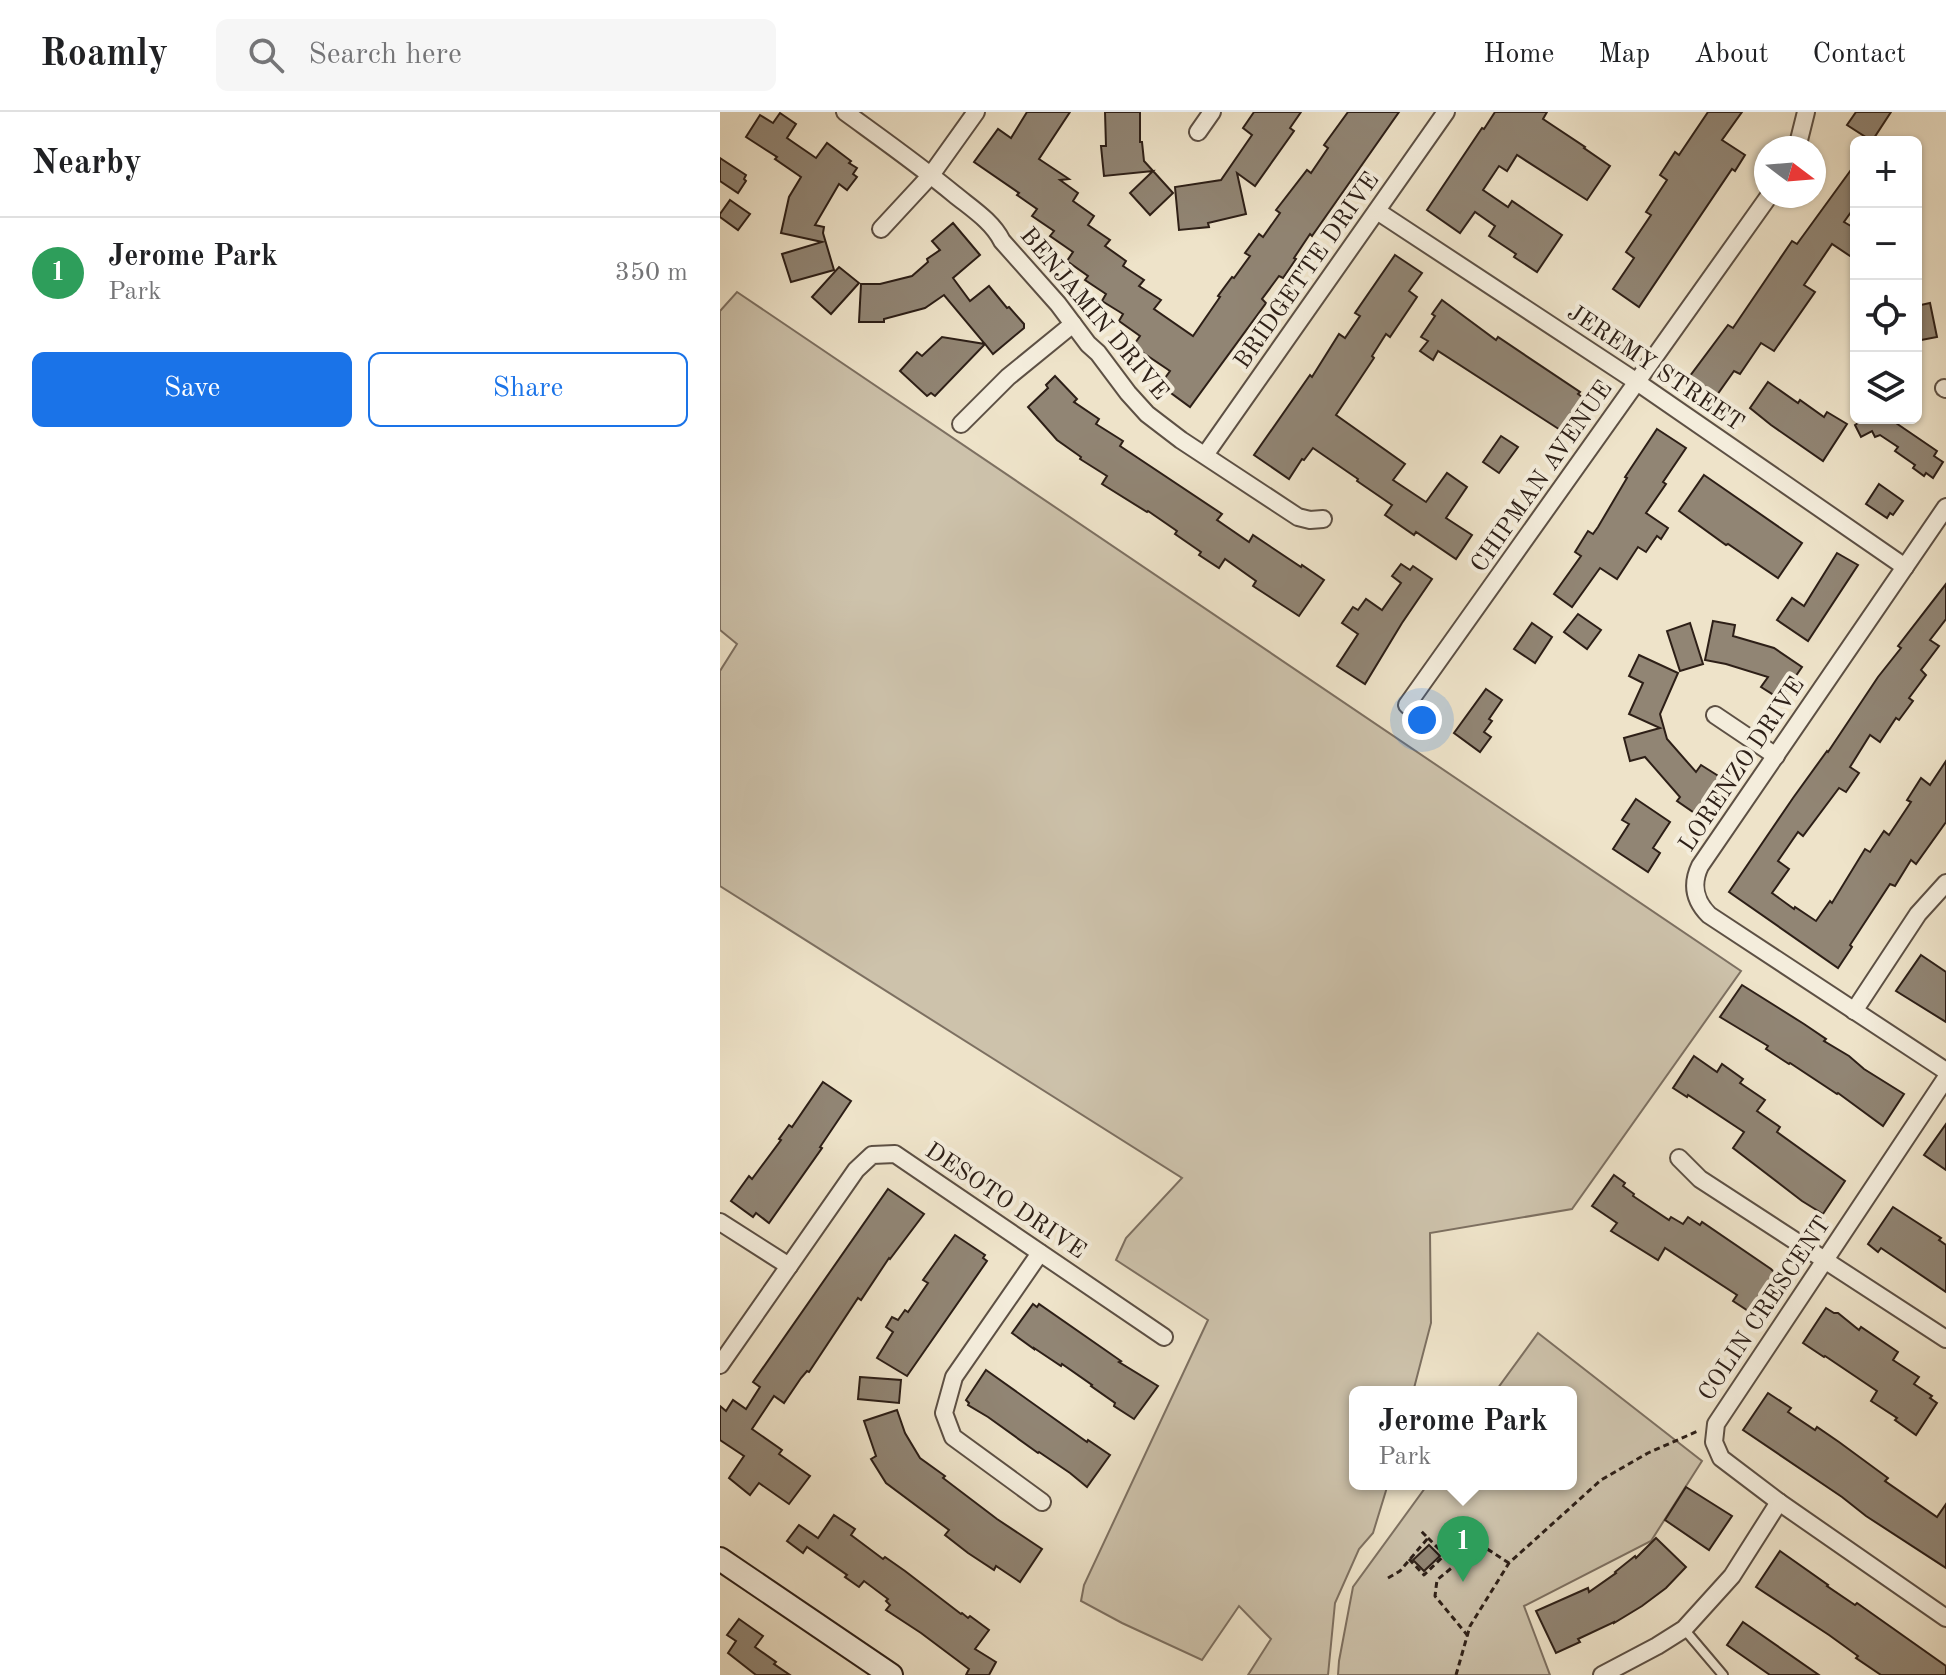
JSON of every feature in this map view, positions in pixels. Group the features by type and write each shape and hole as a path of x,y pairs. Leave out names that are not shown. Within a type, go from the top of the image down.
{"main road":[{"path":"720,1559 878,1672"}],"street":[{"name":"BENJAMIN DRIVE","path":"845,112 931,175 997,231 1002,241 1058,304 1147,414 1298,517 1323,519"},
{"path":"881,229 931,175 976,112"},
{"path":"1198,132 1212,112"},
{"name":"BRIDGETTE DRIVE","path":"1205,455 1446,112"},
{"path":"1800,136 1806,112"},
{"name":"CHIPMAN AVENUE","path":"1407,705 1760,208"},
{"name":"JEREMY STREET","path":"1377,211 1637,382 1905,567"},
{"path":"961,424 1008,377 1073,324"},
{"name":"LORENZO DRIVE","path":"1946,507 1700,866 1695,882 1697,898 1709,915 1946,1071"},
{"path":"1715,715 1776,756"},
{"path":"1854,1011 1918,914 1946,883"},
{"name":"COLIN CRESCENT","path":"1946,1078 1716,1424 1714,1442 1721,1458 1946,1618"},
{"name":"DESOTO DRIVE","path":"720,1365 856,1170 872,1155 895,1154 1164,1337"},
{"path":"1679,1158 1700,1179 1946,1339"},
{"path":"720,1222 789,1266"},
{"path":"1040,1253 954,1377 944,1413 953,1437 1042,1502"},
{"path":"1602,1675 1684,1629 1732,1576 1779,1502"}],"lane":[{"path":"1684,1629 1723,1675"}],"path":[{"path":"1456,1675 1470,1626 1509,1563 1601,1480 1648,1453 1716,1424"},
{"path":"1421,1531 1445,1555"},
{"path":"1388,1578 1400,1571 1430,1531"},
{"path":"1409,1559 1424,1575 1453,1547 1464,1559"},
{"path":"1468,1636 1435,1596 1437,1580 1472,1551 1484,1547 1509,1563"}],"shaded area":[{"path":"737,292 1741,971 1572,1209 1430,1233 1431,1323 1415,1386 1349,1386 1349,1490 1386,1490 1373,1533 1359,1549 1335,1603 1328,1675 1248,1675 1271,1639 1239,1606 1202,1660 1081,1601 1084,1585 1208,1320 1116,1260 1126,1238 1182,1178 720,886 720,671 737,644 720,630 720,311"},
{"path":"1538,1333 1702,1461 1651,1541 1524,1606 1550,1675 1338,1675 1353,1587 1424,1490 1577,1490 1577,1386 1499,1386"}],"building":[{"path":"1027,112 1070,112 1039,159 1069,179 1060,180 1078,193 1073,201 1094,216 1088,225 1110,240 1105,246 1126,261 1123,266 1144,280 1139,286 1161,300 1154,309 1193,336 1218,296 1250,256 1245,253 1259,234 1263,237 1280,213 1276,210 1307,170 1311,173 1328,148 1324,145 1348,112 1399,112 1312,236 1310,234 1283,278 1279,276 1262,299 1266,303 1190,407 1160,385 1170,371 1133,346 1140,336 1119,321 1123,314 1102,301 1106,294 1085,280 1088,276 1067,261 1073,252 1050,236 1054,231 1032,216 1037,209 974,162 998,129 1011,138"},
{"path":"1105,112 1140,112 1140,142 1144,161 1173,193 1150,215 1130,193 1153,171 1104,176 1101,146 1106,146"},
{"path":"1254,112 1301,112 1290,128 1294,131 1255,186 1237,173 1246,214 1208,223 1209,227 1179,230 1175,187 1221,180 1252,135 1243,128"},
{"path":"1495,112 1547,112 1543,119 1610,166 1587,200 1517,155 1507,171 1499,166 1483,190 1508,207 1512,201 1562,235 1537,272 1489,236 1495,226 1475,212 1460,233 1427,210"},
{"path":"1708,112 1742,112 1722,140 1745,155 1735,171 1732,169 1639,307 1613,289 1634,258 1626,252 1651,215 1646,212 1667,180 1660,175 1675,152 1679,155"},
{"path":"1856,112 1891,112 1875,136 1864,136 1847,125"},
{"path":"780,113 796,124 787,138 816,158 827,143 857,168 853,174 857,177 847,190 839,184 815,225 824,227 834,270 791,282 782,254 822,242 781,233 789,197 801,177 746,137 760,115 773,123"},
{"path":"720,158 746,175 746,181 738,193 720,181"},
{"path":"1850,171 1850,214 1844,222 1850,226 1850,256 1832,244 1804,285 1815,292 1774,351 1761,343 1740,374 1734,371 1712,402 1688,384 1690,376 1728,325 1733,328 1792,241 1797,244"},
{"path":"730,200 750,214 738,230 720,217"},
{"path":"953,223 980,255 953,278 970,301 989,286 1024,324 1024,328 993,354 944,295 925,308 884,319 884,322 859,322 861,284 880,284 912,276 940,250 932,241"},
{"path":"1395,255 1422,273 1409,291 1417,297 1390,337 1386,334 1336,415 1405,464 1393,480 1426,502 1447,473 1467,487 1446,518 1472,535 1456,559 1385,515 1392,505 1313,448 1289,479 1254,455 1310,375 1312,377 1339,334 1345,338 1360,316 1355,313"},
{"path":"839,267 859,283 831,314 812,297"},
{"path":"1442,300 1496,340 1498,337 1580,392 1581,400 1588,405 1568,435 1438,351 1433,360 1420,351 1428,341 1421,337"},
{"path":"1930,303 1937,337 1922,340 1922,305"},
{"path":"942,337 985,344 935,396 931,393 927,396 900,371 917,352 922,356"},
{"path":"1055,376 1077,399 1074,402 1099,419 1096,424 1123,441 1120,446 1222,514 1217,520 1249,542 1253,535 1324,580 1299,616 1253,586 1256,581 1225,559 1219,568 1199,555 1201,552 1175,534 1177,531 1102,484 1107,476 1057,440 1028,407 1048,388 1046,385"},
{"path":"1768,382 1824,417 1827,412 1847,424 1823,461 1750,408"},
{"path":"1897,424 1937,451 1934,456 1943,462 1933,478 1926,473 1924,476 1913,468 1915,465 1895,451 1898,447 1880,435 1875,437 1872,431 1861,437 1855,425"},
{"path":"1657,429 1686,448 1646,513 1668,528 1661,539 1657,536 1646,552 1638,547 1617,579 1600,568 1572,607 1554,594 1581,556 1575,552 1588,531 1593,534 1598,527 1625,477"},
{"path":"1501,436 1518,447 1499,473 1483,462"},
{"path":"1704,475 1802,543 1778,578 1679,511"},
{"path":"1879,484 1903,501 1887,518 1866,504"},
{"path":"1837,553 1858,565 1808,641 1777,620 1792,598 1804,606"},
{"path":"1401,564 1410,570 1413,566 1432,579 1365,684 1337,666 1358,634 1342,623 1353,607 1358,610 1366,599 1382,610 1401,583 1392,576"},
{"path":"1946,584 1946,619 1930,640 1939,646 1921,670 1926,675 1909,698 1913,701 1899,720 1896,718 1880,742 1870,735 1850,767 1859,773 1846,792 1839,788 1803,836 1798,832 1778,861 1789,869 1772,893 1816,921 1830,901 1832,903 1865,849 1870,852 1884,831 1889,835 1911,802 1907,800 1921,778 1930,785 1946,761 1946,822 1916,864 1911,860 1895,886 1890,884 1838,968 1729,892 1901,648 1898,646"},
{"path":"1578,614 1601,630 1587,649 1564,632"},
{"path":"1713,621 1735,625 1733,636 1774,648 1802,667 1780,699 1761,687 1768,677 1705,660"},
{"path":"1532,623 1552,637 1535,663 1514,649"},
{"path":"1690,623 1703,664 1680,671 1667,631"},
{"path":"1639,655 1678,673 1660,714 1667,739 1696,772 1701,765 1720,777 1696,814 1677,801 1680,797 1645,757 1630,761 1624,738 1660,728 1629,714 1643,683 1629,676"},
{"path":"1486,689 1502,700 1489,719 1492,721 1484,732 1491,737 1480,752 1454,733"},
{"path":"1636,799 1670,822 1653,848 1660,853 1648,872 1613,849 1629,824 1622,820"},
{"path":"1921,955 1946,972 1946,1022 1896,991"},
{"path":"1742,985 1904,1094 1883,1126 1838,1093 1766,1049 1768,1046 1720,1017"},
{"path":"1694,1056 1717,1072 1722,1064 1743,1079 1740,1083 1765,1100 1757,1111 1780,1127 1777,1132 1845,1181 1823,1214 1733,1148 1744,1132 1673,1088"},
{"path":"823,1082 851,1101 769,1223 756,1213 753,1217 731,1201 749,1176 752,1179"},
{"path":"1946,1124 1946,1170 1924,1155"},
{"path":"1614,1175 1625,1183 1623,1186 1633,1196 1669,1220 1671,1217 1683,1224 1688,1217 1700,1225 1702,1222 1771,1269 1774,1272 1772,1276 1779,1281 1756,1316 1733,1301 1737,1295 1665,1248 1658,1260 1611,1231 1617,1223 1592,1206"},
{"path":"888,1189 924,1214 861,1300 858,1298 809,1372 801,1378 784,1403 774,1396 752,1429 782,1450 779,1454 810,1476 789,1504 759,1483 750,1495 729,1478 744,1456 720,1440 720,1406 726,1411 733,1400 746,1409 760,1387 753,1382"},
{"path":"1893,1207 1941,1238 1939,1240 1946,1245 1946,1292 1881,1248 1878,1252 1868,1244"},
{"path":"955,1235 985,1255 983,1258 987,1261 907,1376 877,1358 893,1332 886,1327 892,1317 898,1320 905,1310 908,1312 928,1283 923,1280"},
{"path":"1033,1304 1037,1307 1039,1304 1158,1386 1134,1419 1114,1406 1115,1403 1092,1385 1012,1333"},
{"path":"1826,1308 1898,1352 1893,1360 1919,1377 1914,1384 1937,1403 1916,1435 1871,1401 1877,1391 1803,1343"},
{"path":"986,1370 1110,1455 1087,1487 968,1405 966,1400"},
{"path":"860,1377 901,1380 899,1403 858,1399"},
{"path":"1768,1393 1791,1408 1788,1412 1839,1442 1888,1478 1885,1481 1937,1517 1946,1504 1946,1568 1743,1430"},
{"path":"897,1410 905,1433 920,1458 997,1519 1042,1549 1020,1582 968,1553 945,1535 949,1530 886,1483 871,1459 876,1456 864,1421"},
{"path":"1686,1487 1732,1516 1709,1550 1665,1520"},
{"path":"834,1515 855,1529 851,1535 883,1559 885,1557 961,1614 970,1616 989,1630 975,1649 996,1662 989,1675 966,1675 969,1669 886,1610 890,1605 886,1601 888,1599 864,1581 859,1587 807,1547 803,1553 787,1541 799,1525 818,1538"},
{"path":"1656,1538 1686,1567 1666,1588 1642,1606 1556,1653 1536,1611 1588,1588 1589,1592 1636,1558"},
{"path":"1429,1545 1440,1556 1424,1571 1413,1560"},
{"path":"1780,1551 1946,1666 1946,1675 1881,1675 1829,1635 1756,1587"},
{"path":"739,1619 763,1636 755,1647 790,1675 756,1675 728,1653 736,1641 727,1635"},
{"path":"1743,1622 1819,1675 1770,1675 1727,1645"}],"place":[{"name":"Jerome Park","path":"1463,1582"}]}
